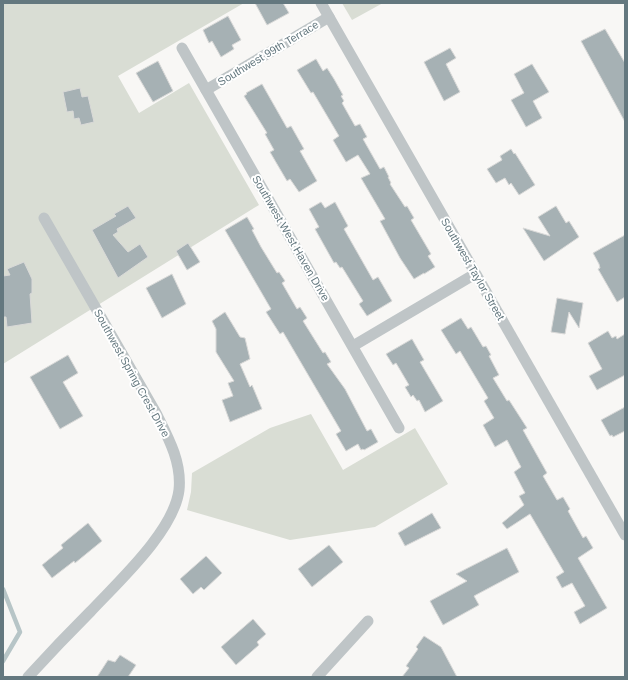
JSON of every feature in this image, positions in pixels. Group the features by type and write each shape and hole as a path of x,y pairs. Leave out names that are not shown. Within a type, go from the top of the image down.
{"street":[{"name":"Southwest Taylor Street","path":"321,3 475,274 550,401 625,535"},
{"name":"Southwest 99th Terrace","path":"206,90 329,17"},
{"name":"Southwest West Haven Drive","path":"182,48 399,428"},
{"name":"Southwest Spring Crest Drive","path":"28,677 140,559 160,534 175,505 179,490 179,474 176,457 156,412 44,218"},
{"path":"353,346 475,274"},
{"path":"317,677 368,622"}],"shaded area":[{"path":"3,3 244,3 118,76 139,113 189,83 259,205 3,364"},
{"path":"342,3 383,3 352,20"},
{"path":"311,414 343,470 415,428 448,484 375,527 290,540 187,510 191,492 192,473 270,428"}],"building":[{"path":"255,3 283,3 289,13 267,25"},
{"path":"228,16 241,40 232,45 234,49 221,57 212,41 209,43 203,30"},
{"path":"605,29 625,63 625,122 581,41"},
{"path":"450,48 456,58 446,64 460,92 444,101 424,62"},
{"path":"316,59 323,71 327,68 334,79 343,95 341,96 344,101 342,103 355,126 360,124 367,137 363,139 380,169 384,167 389,177 390,184 405,207 407,206 414,218 411,220 431,254 428,256 435,267 414,279 400,258 380,221 385,219 361,178 370,174 358,155 346,162 333,140 339,136 313,92 311,93 297,70"},
{"path":"158,61 173,91 153,102 136,73"},
{"path":"532,64 549,92 533,101 542,118 526,127 511,100 524,93 514,74"},
{"path":"262,84 287,128 291,126 304,149 300,151 317,181 299,192 290,179 287,181 270,152 274,150 265,134 267,133 244,96 247,94 246,93"},
{"path":"80,88 82,97 88,96 94,122 81,125 79,118 74,119 73,111 67,112 63,92"},
{"path":"511,149 535,185 519,195 511,183 509,185 505,178 496,183 487,169 502,160 500,156"},
{"path":"321,202 325,208 335,202 348,226 344,229 373,280 378,277 392,301 367,316 359,304 363,301 342,267 340,268 336,262 334,263 315,229 319,227 309,209"},
{"path":"128,206 136,218 117,229 118,232 113,235 128,252 140,244 148,257 118,278 92,230 116,216 114,214"},
{"path":"556,206 566,223 569,221 579,237 544,261 523,228 550,236 538,217"},
{"path":"247,217 254,229 252,230 261,247 277,273 279,272 285,281 282,283 297,309 300,307 307,318 303,321 323,353 325,352 331,362 327,364 345,389 367,431 371,429 378,442 364,450 361,450 358,444 346,451 336,434 341,431 283,332 280,334 266,312 271,309 225,230"},
{"path":"625,235 625,297 617,302 598,269 600,268 599,264 593,253"},
{"path":"188,243 200,262 187,270 176,251"},
{"path":"24,262 32,279 32,293 30,294 32,323 7,327 6,317 3,317 3,276 10,275 7,269"},
{"path":"172,274 186,304 162,318 146,288"},
{"path":"557,298 583,303 579,328 569,312 565,334 551,332"},
{"path":"225,312 240,337 245,338 250,359 240,364 250,387 252,385 262,409 230,422 222,400 233,396 228,383 234,381 216,352 216,329 212,321"},
{"path":"461,318 468,329 471,327 483,347 486,346 491,355 489,356 499,375 493,378 507,401 509,400 527,428 523,430 547,473 543,476 557,500 563,497 570,509 568,511 583,538 586,536 593,548 578,558 607,608 580,624 574,612 585,606 572,583 562,588 556,577 564,572 530,514 507,529 502,523 524,505 519,496 525,493 514,472 521,467 507,440 495,447 483,425 494,418 484,401 488,398 460,351 456,354 441,330"},
{"path":"608,331 612,338 616,336 617,339 625,334 625,375 597,390 589,376 602,369 588,343"},
{"path":"412,339 424,360 420,362 443,401 425,412 419,400 417,401 413,395 411,397 405,387 409,385 396,363 393,365 386,354"},
{"path":"68,355 78,373 63,382 83,416 60,429 30,377"},
{"path":"625,407 625,431 613,437 612,435 610,436 601,420"},
{"path":"432,513 441,528 405,546 398,533"},
{"path":"88,523 102,541 75,563 74,561 52,578 42,565 63,548 61,545"},
{"path":"329,545 343,562 312,587 298,569"},
{"path":"507,548 519,572 474,596 479,605 443,625 430,601 467,581 456,574"},
{"path":"206,556 222,573 204,590 201,587 193,594 180,579"},
{"path":"253,619 266,634 257,642 259,645 236,665 221,647"},
{"path":"424,636 441,647 457,677 402,677 409,668 406,666 418,649 416,647"},
{"path":"120,655 136,665 128,677 97,677 108,660 115,662"}],"waterway":[{"path":"3,589 20,632 3,661"}]}
